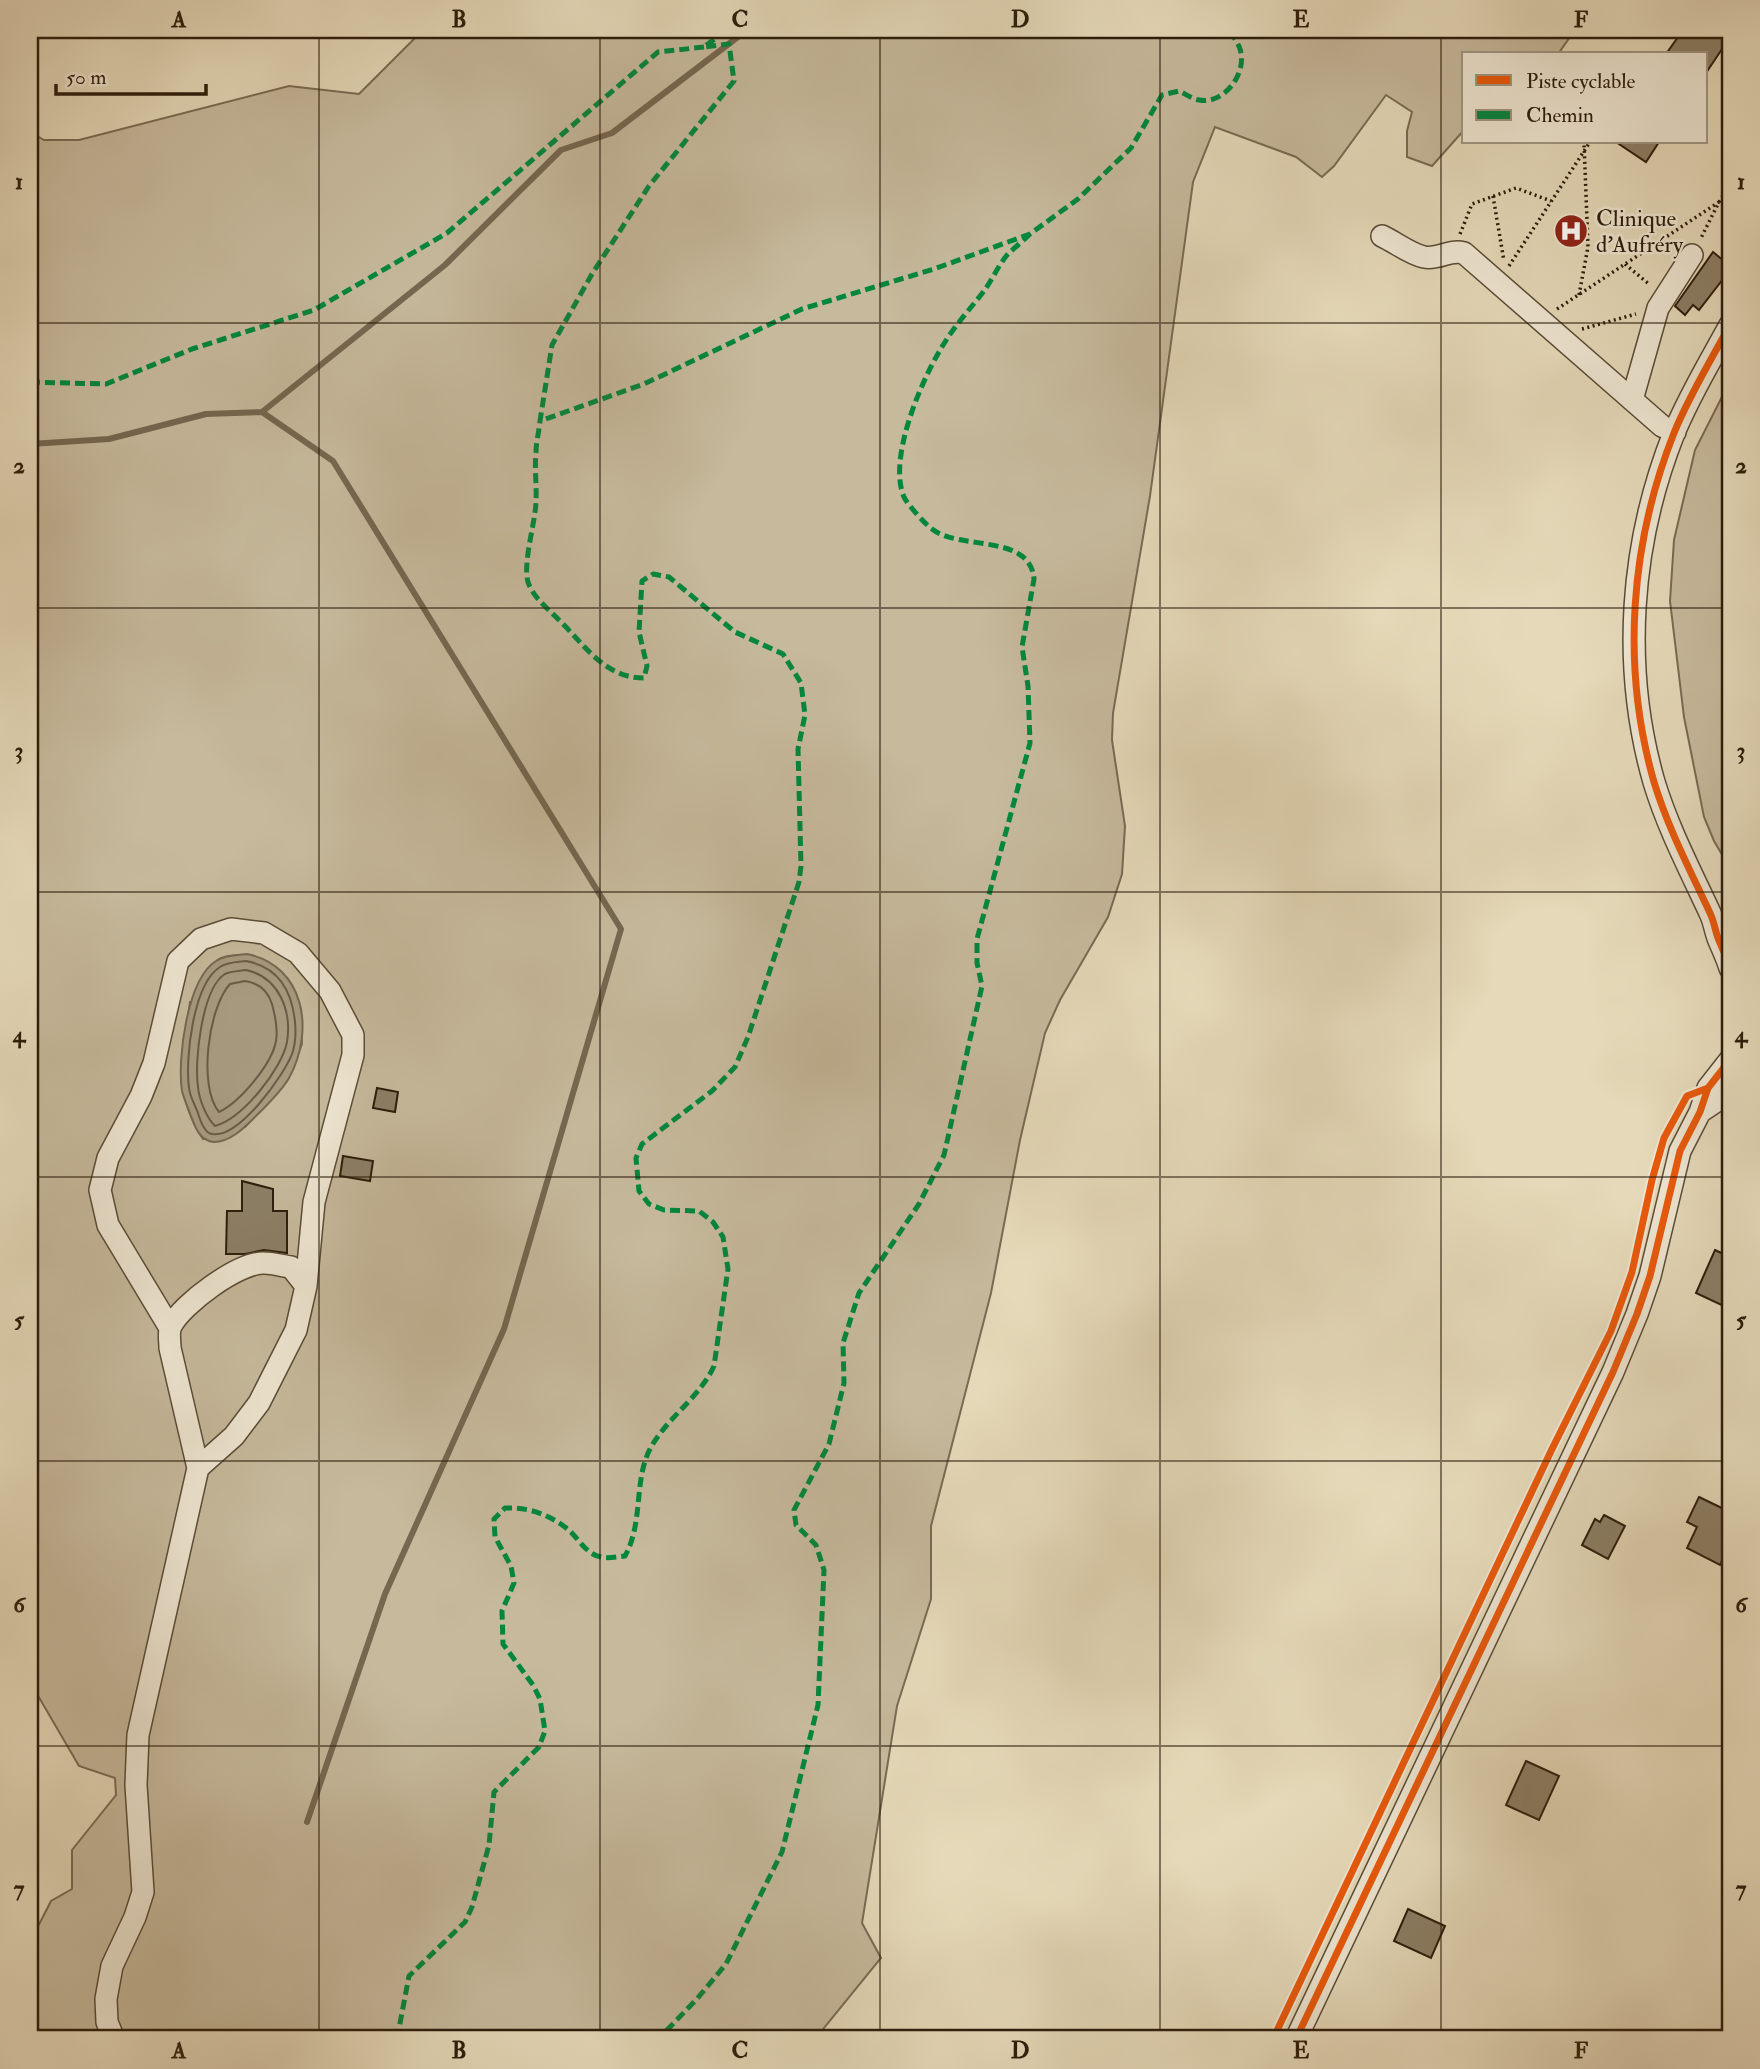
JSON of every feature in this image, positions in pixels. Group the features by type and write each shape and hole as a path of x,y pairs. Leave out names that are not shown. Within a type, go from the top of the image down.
{"street":[{"path":"1382,236 1424,257 1441,256 1453,250 1464,253 1662,426 1675,432"},
{"path":"1632,400 1661,302 1692,255"},
{"path":"1730,325 1675,432 1656,484 1640,553 1634,606 1634,665 1640,724 1654,782 1671,831 1712,916 1730,968"},
{"path":"1712,916 1730,939"},
{"path":"114,2039 107,2022 106,2010 112,1966 135,1917 143,1892 136,1785 138,1735 198,1468 170,1348 170,1328 108,1225 100,1190 108,1158 141,1096 154,1063 178,961 201,939 231,929 264,933 298,953 330,991 353,1035 353,1055 314,1202 306,1286 296,1330 259,1404 234,1436 198,1468"},
{"path":"1296,2039 1627,1340 1650,1276 1676,1162 1709,1088 1730,1060"},
{"path":"1700,1112 1730,1092"},
{"path":"170,1328 202,1293 234,1273 262,1262 291,1268 306,1286"}],"path":[{"path":"1579,295 1588,247 1585,144"},
{"path":"1493,196 1506,270 1589,144"},
{"path":"1692,255 1730,184"},
{"path":"1453,250 1472,204 1516,188 1551,201"},
{"path":"1541,320 1719,202"},
{"path":"1559,336 1661,302 1625,264"}],"shaded area":[{"path":"417,30 1560,30 1570,37 1559,52 1462,52 1462,132 1432,166 1407,157 1407,131 1412,112 1386,95 1334,166 1322,177 1296,157 1215,127 1193,182 1150,496 1113,713 1112,740 1125,826 1122,874 1108,917 1060,1000 1045,1033 1020,1140 991,1293 931,1526 931,1599 897,1706 862,1923 881,1958 815,2039 30,2039 30,1942 51,1901 72,1889 72,1850 116,1795 115,1778 79,1766 30,1682 30,132 44,140 79,140 289,86 359,94 416,37","holes":["190,1002 300,1007 302,1044 288,1079 245,1127 203,1139 193,1122 183,1089 183,1056"]},
{"path":"1730,381 1730,868 1704,817 1684,717 1670,601 1674,540 1695,450"}],"water":[{"path":"247,954 267,961 282,972 293,986 300,1003 302,1040 289,1078 278,1094 236,1134 226,1140 214,1142 199,1133 182,1091 181,1060 186,1021 191,1002 206,970 223,958"}],"building":[{"path":"1683,30 1730,30 1730,37 1708,70 1708,52 1667,52"},
{"path":"1619,144 1658,144 1646,162"},
{"path":"1713,252 1730,266 1730,270 1699,310 1693,305 1685,315 1675,306"},
{"path":"377,1088 398,1092 395,1112 373,1108"},
{"path":"343,1156 373,1161 370,1181 340,1176"},
{"path":"242,1181 273,1189 273,1211 287,1211 287,1253 264,1250 226,1254 227,1211 242,1211"},
{"path":"1715,1250 1730,1257 1730,1309 1696,1293"},
{"path":"1699,1497 1730,1512 1730,1544 1720,1565 1687,1548 1697,1527 1687,1522"},
{"path":"1604,1515 1625,1526 1608,1559 1582,1545 1595,1519 1600,1522"},
{"path":"1526,1761 1559,1776 1539,1820 1506,1805"},
{"path":"1408,1909 1445,1926 1431,1958 1394,1941"}],"waterway":[{"path":"30,444 109,439 206,414 262,412 445,265 561,150 612,133 747,30"},
{"path":"262,412 333,461 621,929 504,1329 385,1594 307,1822"}],"marked path":[{"path":"726,30 704,47 729,44 734,81 649,186 592,274 552,345 540,421 644,384 802,309 934,269 1030,234 1078,199 1131,148 1162,95 1179,91 1196,99 1208,100 1217,98 1232,85 1242,58 1229,30"},
{"path":"30,382 106,384 192,349 314,310 447,233 658,52 704,47"},
{"path":"654,2039 666,2031 697,1999 726,1964 782,1852 818,1705 824,1570 816,1545 796,1525 794,1510 829,1444 844,1383 843,1343 859,1293 919,1204 944,1155 982,986 977,963 977,939 1030,743 1028,686 1022,647 1034,579 1030,565 1020,555 992,545 944,536 932,529 904,497 900,481 900,461 910,418 936,357 1007,255 1030,234"},
{"path":"397,2039 409,1976 465,1922 472,1907 489,1845 494,1792 539,1747 545,1731 540,1699 503,1644 502,1611 514,1583 511,1566 495,1537 494,1519 505,1508 531,1511 563,1525 597,1556 625,1556 635,1529 642,1473 651,1447 666,1426 701,1388 714,1366 728,1269 723,1237 713,1222 699,1211 664,1210 649,1204 639,1191 636,1158 642,1144 712,1091 735,1067 748,1037 799,882 801,866 798,749 805,715 801,683 783,654 735,632 669,577 653,574 642,581 639,632 647,666 644,678 630,676 617,672 596,658 533,593 528,582 527,567 536,505 536,445 540,421"}],"cycle path":[{"path":"1730,325 1686,405 1659,475 1640,562 1634,650 1637,695 1654,782 1730,968"},
{"path":"1296,2039 1613,1372 1650,1276 1680,1151 1700,1112 1708,1088 1730,1060"},
{"path":"1273,2039 1552,1449 1611,1331 1632,1272 1664,1138 1687,1096 1708,1088"}],"place":[{"name":"Clinique d’Aufréry","path":"1571,231"}]}
